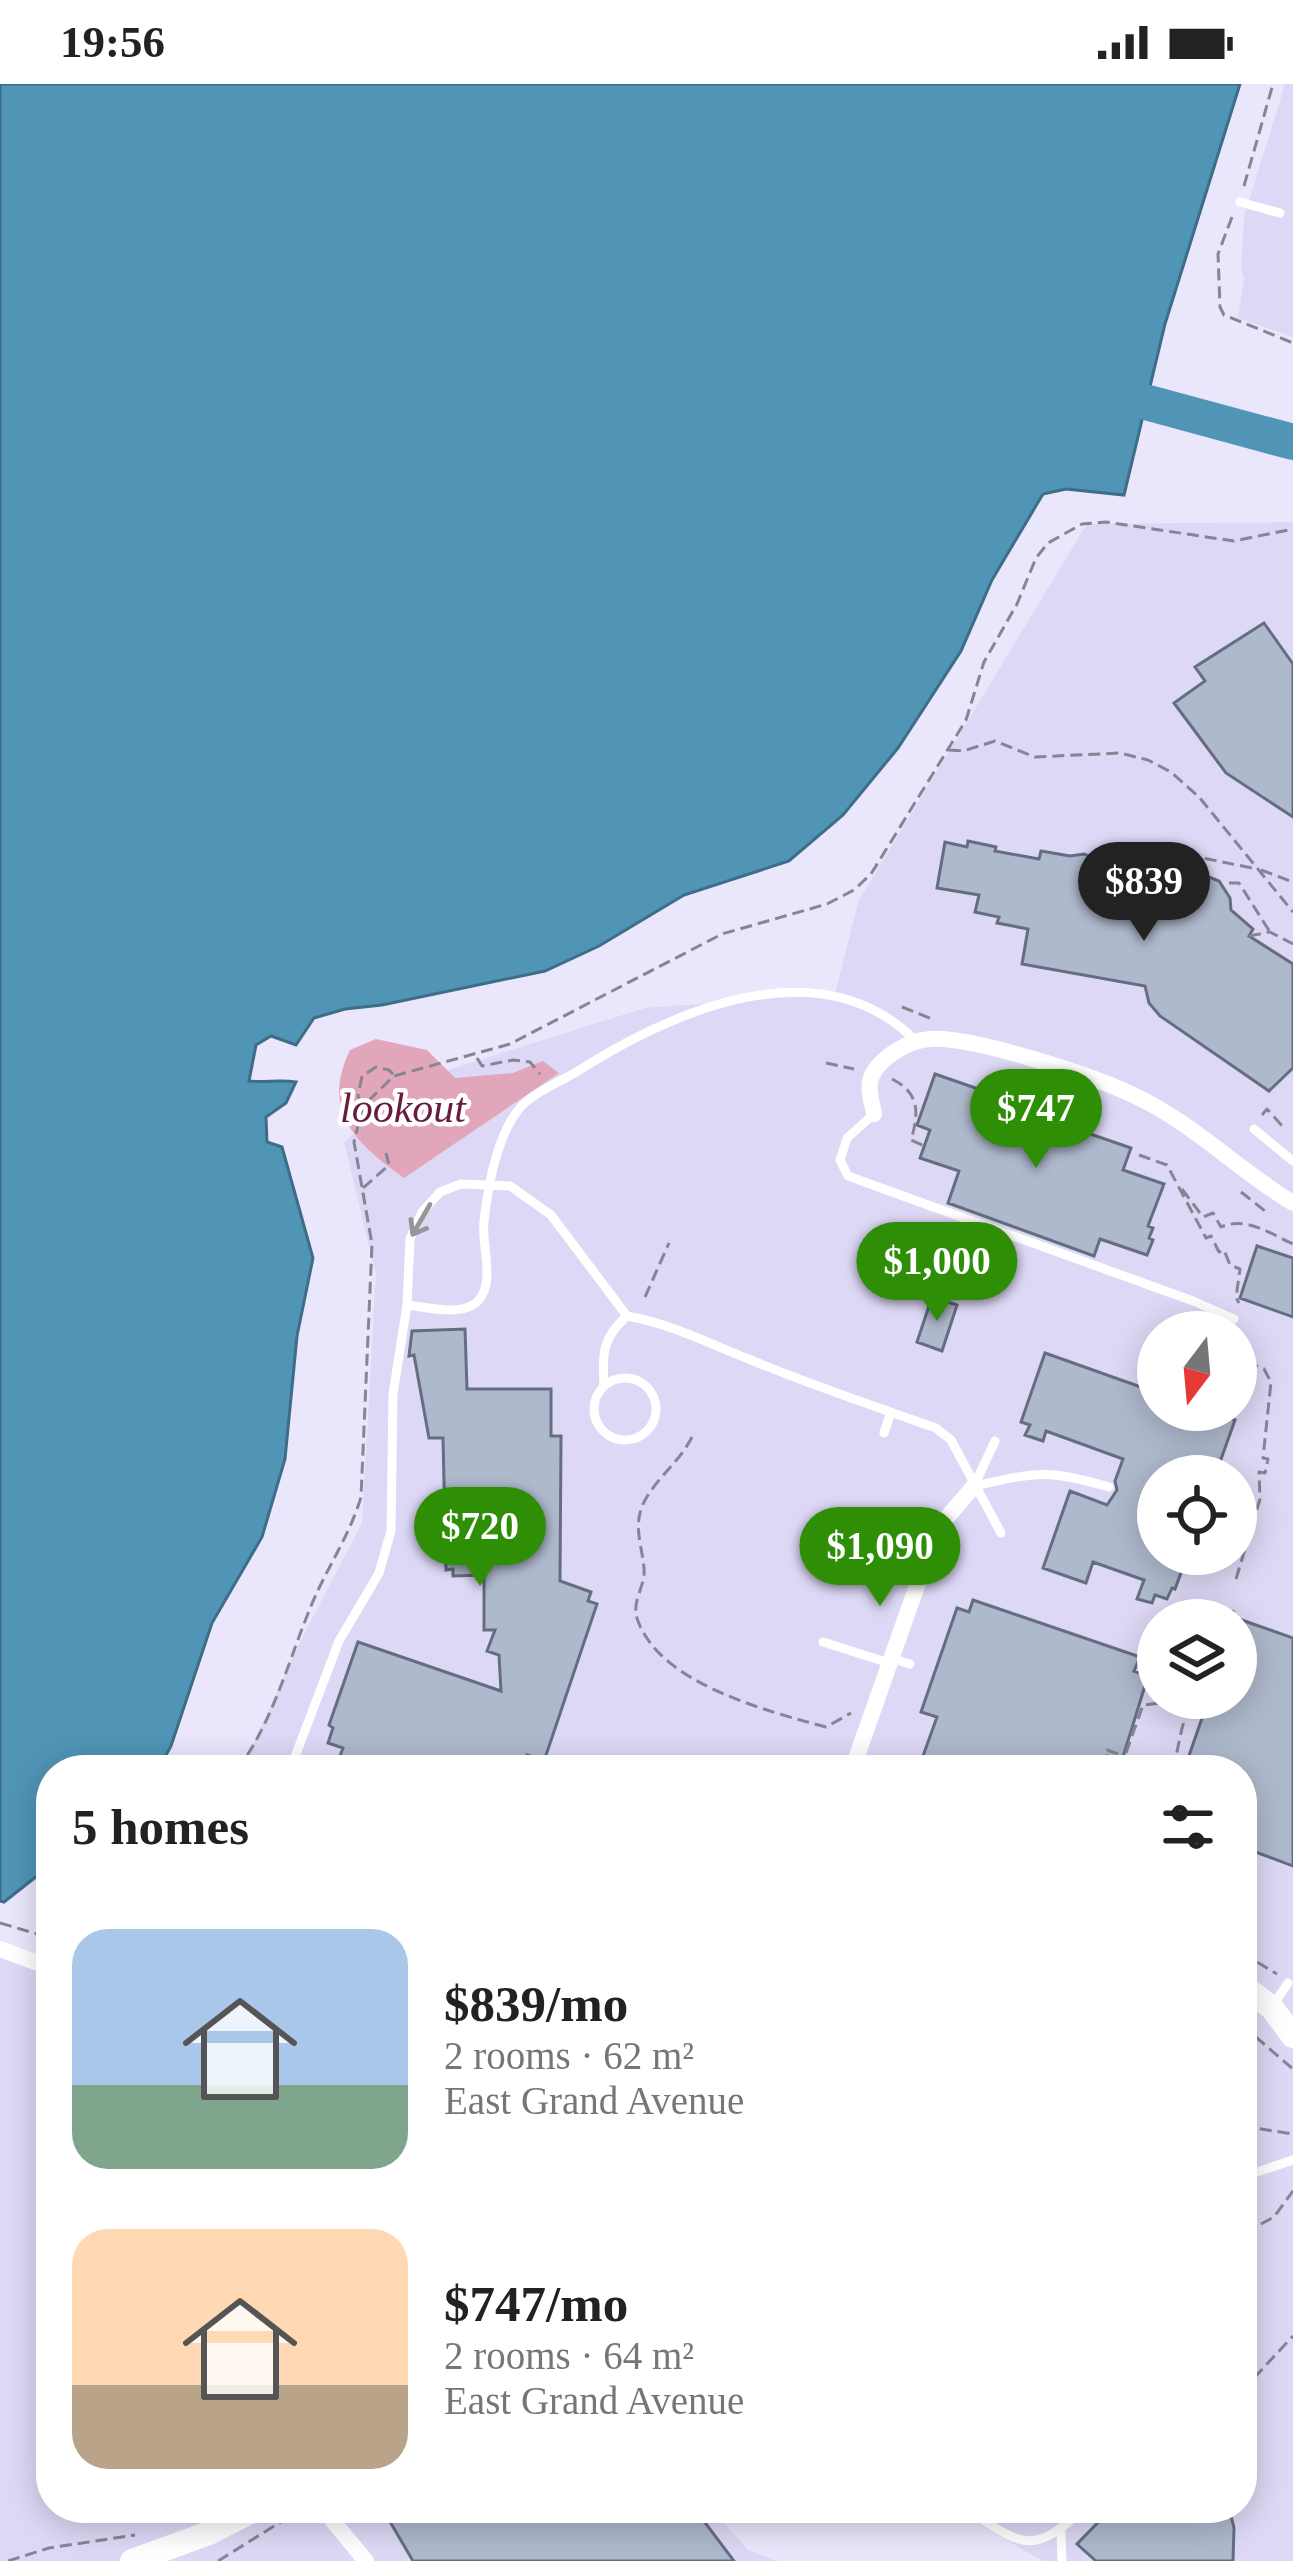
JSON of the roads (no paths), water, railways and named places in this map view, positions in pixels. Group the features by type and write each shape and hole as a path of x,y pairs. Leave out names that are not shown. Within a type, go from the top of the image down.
{"main road":[{"path":"1257,1997 1293,2036"},
{"path":"132,2561 222,2523"}],"street":[{"path":"874,1114 869,1084 898,1049 916,1041 956,1041 1065,1069 1134,1095 1187,1126 1293,1203"},
{"path":"857,1755 937,1529 974,1486"},
{"path":"0,1949 36,1962"},
{"path":"334,2523 366,2561"}],"lane":[{"path":"1240,202 1280,213"},
{"path":"407,1305 467,1308 479,1300 486,1283 484,1224 491,1183 503,1139 520,1107 640,1032 692,1011 779,993 810,992 893,1018 916,1041"},
{"path":"874,1114 847,1138 840,1160 848,1176 1225,1311"},
{"path":"1254,1129 1293,1161"},
{"path":"296,1755 339,1641 380,1573 391,1531 393,1394 407,1305 410,1239 422,1212 440,1192 461,1184 510,1186 551,1215 627,1316 702,1336 747,1358 936,1428 950,1441 1001,1533"},
{"path":"604,1386 629,1378 651,1393 655,1419 644,1434 617,1439 601,1429 594,1402 604,1386 602,1348 613,1328 627,1316"},
{"path":"884,1433 891,1412"},
{"path":"974,1486 994,1441"},
{"path":"974,1486 1039,1471 1109,1487"},
{"path":"823,1642 910,1664"},
{"path":"1271,2008 1288,1983"},
{"path":"1257,2172 1293,2160"},
{"path":"983,2523 1008,2542 1024,2546 1046,2544 1069,2523"},
{"path":"1061,2531 1062,2561"}],"water":[{"path":"0,84 1240,84 1165,324 1124,495 1066,489 1043,494 992,580 961,651 898,748 843,815 789,861 684,895 599,946 545,971 345,1009 314,1018 296,1045 271,1036 256,1045 249,1081 296,1082 286,1103 266,1117 267,1142 282,1147 313,1258 297,1336 285,1459 262,1537 212,1623 166,1755 36,1755 36,1877 0,1901"}],"waterway":[{"path":"1149,403 1293,442"}],"park label":[{"name":"lookout","path":"403,1107"}]}
